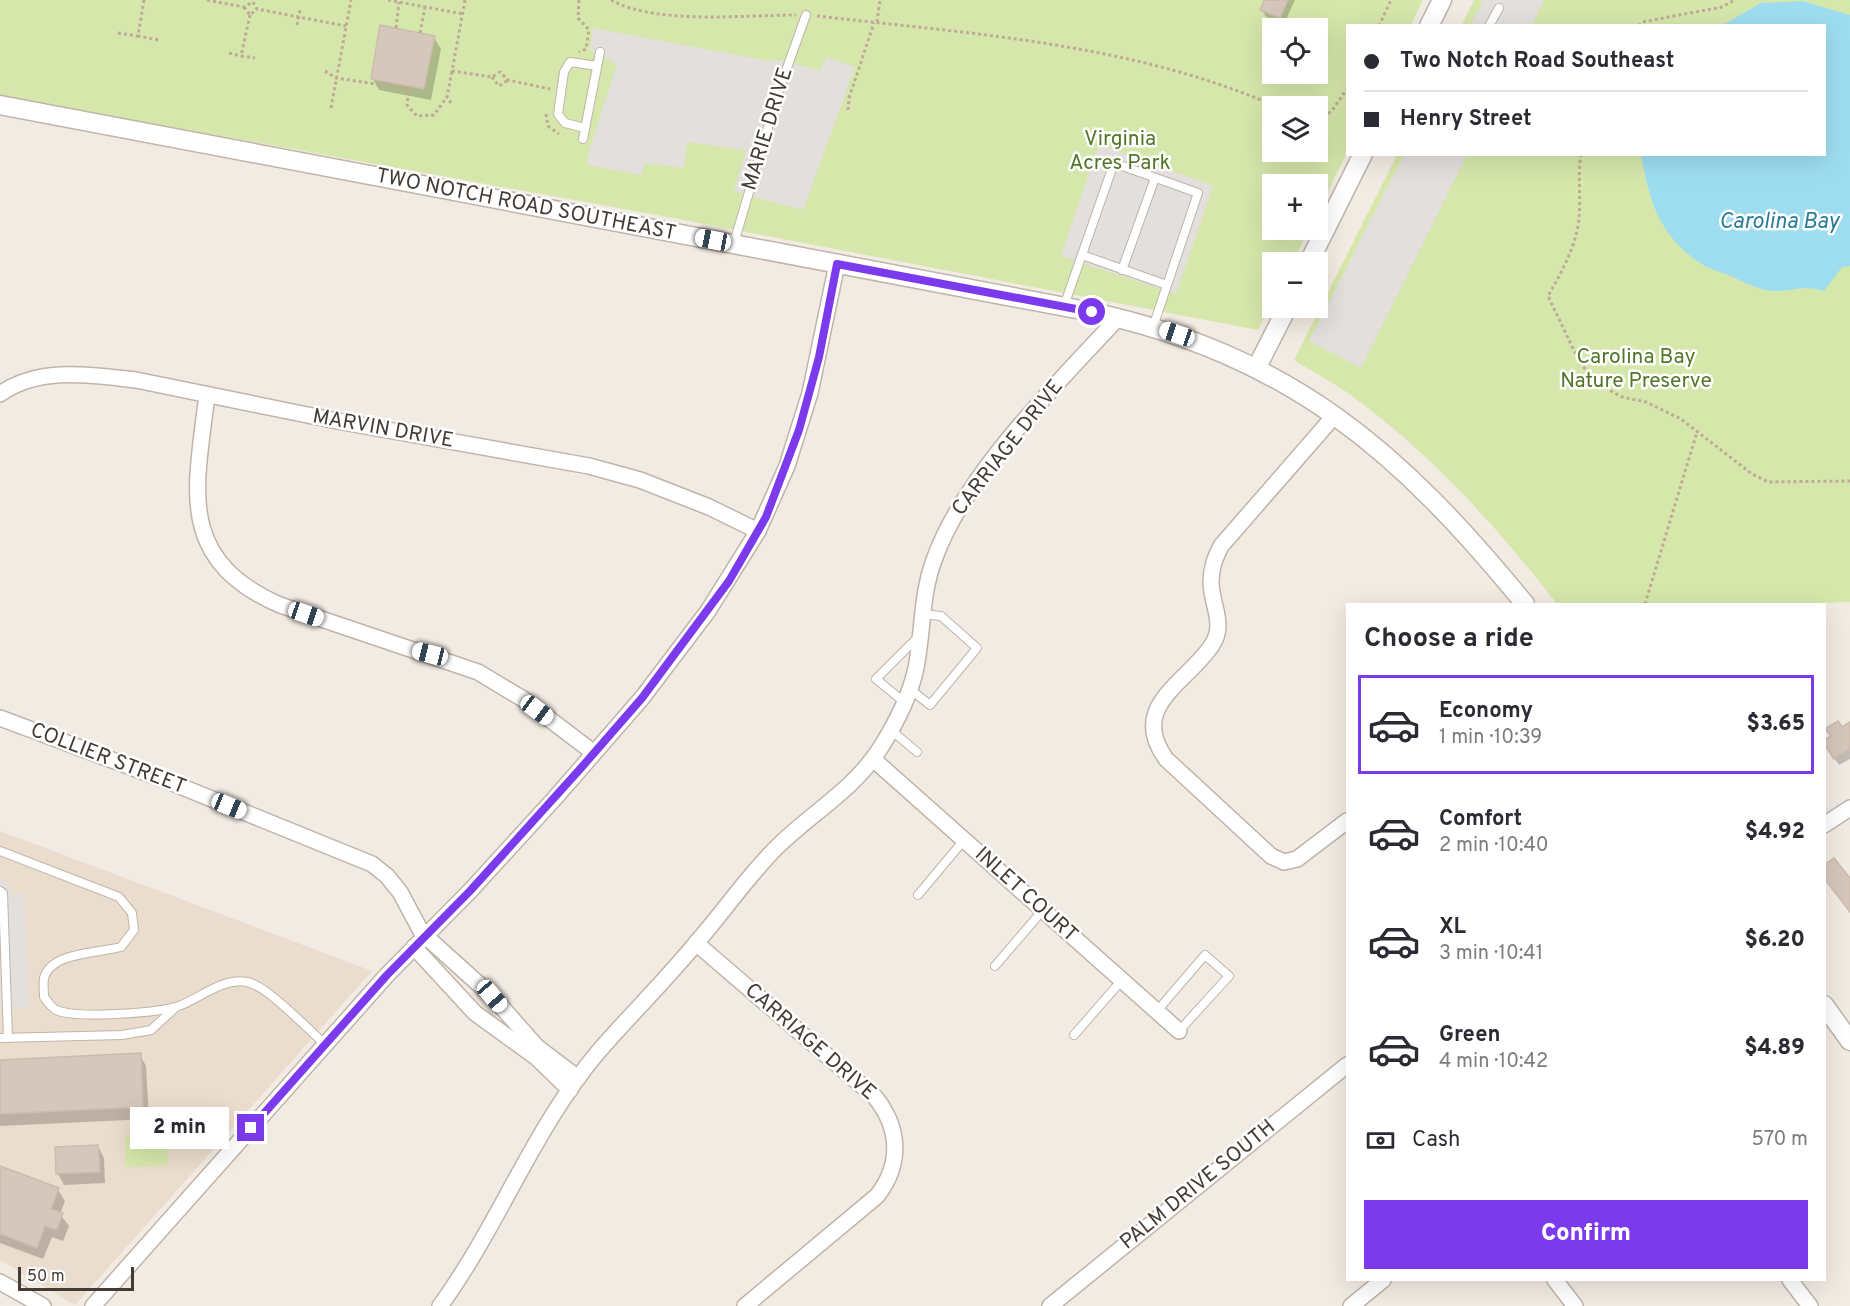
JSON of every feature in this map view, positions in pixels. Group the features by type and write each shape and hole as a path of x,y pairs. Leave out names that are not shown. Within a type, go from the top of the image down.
{"street":[{"path":"1430,24 1442,0"},
{"name":"TWO NOTCH ROAD SOUTHEAST","path":"0,105 1064,306 1153,327 1194,340 1257,367 1335,415 1375,445 1428,495 1524,603"},
{"path":"1314,252 1362,156"},
{"path":"93,1306 325,1044 414,947 477,884 594,753 642,698 708,611 758,531 799,430 819,357 837,264"},
{"name":"CARRIAGE DRIVE","path":"440,1306 467,1267 574,1084 696,944 752,874 778,846 843,792 873,759 891,730 907,696 916,668 922,614 932,564 960,507 1050,391 1118,318"},
{"path":"1257,367 1282,318"},
{"name":"MARVIN DRIVE","path":"0,394 34,378 77,375 136,380 598,468 640,480 709,507 758,531"},
{"path":"207,395 197,472 196,503 204,533 214,554 235,578 260,596 280,605 478,672 523,699 594,753"},
{"path":"1335,415 1221,546 1213,561 1211,584 1220,627 1213,644 1156,706 1154,743 1166,759 1270,856 1284,862 1297,859 1346,822"},
{"name":"COLLIER STREET","path":"0,718 360,858 392,881 426,935 492,996 537,1047 574,1084"},
{"name":"INLET COURT","path":"873,759 1179,1031"},
{"path":"1826,824 1850,808"},
{"name":"CARRIAGE DRIVE","path":"696,944 875,1097 889,1118 895,1141 890,1176 877,1196 745,1306"},
{"path":"414,947 475,1012 574,1084"},
{"path":"1826,1008 1850,1041"},
{"name":"PALM DRIVE SOUTH","path":"1050,1306 1346,1066"},
{"path":"1351,1306 1382,1281"},
{"path":"1556,1281 1575,1306"},
{"path":"1791,1281 1809,1306"},
{"path":"0,1282 43,1306"}],"lane":[{"path":"1490,24 1499,8"},
{"name":"MARIE DRIVE","path":"734,244 779,90 806,15"},
{"path":"582,139 600,52"},
{"path":"585,128 565,123 558,114 564,72 570,62 597,66"},
{"path":"1064,306 1114,163 1198,193 1153,327"},
{"path":"1122,270 1155,178"},
{"path":"1082,255 1167,285"},
{"path":"920,635 876,679 907,696 930,705 977,648 941,616 922,614"},
{"path":"891,730 917,752"},
{"path":"918,895 964,840"},
{"path":"0,851 119,897 132,913 134,930 121,947 74,955 54,963 45,977 44,998 55,1010 70,1013 139,1013 178,1006 229,983 246,981 263,988 325,1044"},
{"path":"0,891 3,893 4,1038 122,1035 151,1030 178,1006"},
{"path":"995,966 1043,910"},
{"path":"1157,1011 1205,955 1229,976 1179,1031"},
{"path":"1074,1035 1122,980"}],"path":[{"path":"138,36 144,0"},
{"path":"207,0 244,7 250,15"},
{"path":"330,108 351,0"},
{"path":"388,0 463,14"},
{"path":"325,71 336,78 406,87 410,89 407,105 417,116 434,116 447,98 465,0"},
{"path":"611,0 644,11 729,18 806,15 1100,52 1180,71 1262,101"},
{"path":"848,110 849,98 876,23 880,0"},
{"path":"1380,24 1391,0"},
{"path":"1640,24 1722,7 1734,0"},
{"path":"244,7 253,1 257,9"},
{"path":"396,28 399,2"},
{"path":"420,33 424,7"},
{"path":"257,9 346,26"},
{"path":"241,56 250,15 257,9"},
{"path":"297,25 300,10"},
{"path":"118,33 159,40"},
{"path":"229,52 255,58"},
{"path":"452,70 492,77 500,72 508,80 550,89"},
{"path":"492,77 499,86 508,80"},
{"path":"1328,113 1346,90"},
{"path":"447,98 451,103"},
{"path":"1581,156 1578,172 1579,224 1568,262 1548,296 1563,332 1581,365 1609,390 1622,398 1646,402 1681,419 1718,445 1752,474 1768,482 1850,481"},
{"path":"1645,603 1697,432"}],"shaded area":[{"path":"1483,0 1544,0 1532,24 1471,24"},
{"path":"593,28 768,61 782,60 820,71 827,57 855,67 803,210 734,191 746,150 687,142 684,168 645,163 642,175 587,165 589,151 617,64 590,50"},
{"path":"1099,144 1213,186 1176,294 1061,256"},
{"path":"1403,156 1467,156 1361,368 1309,341 1321,318 1328,318 1328,304"},
{"path":"0,831 372,971 75,1305 0,1260"},
{"path":"0,879 4,879 12,893 24,893 29,1008 0,1010"}],"green space":[{"name":"Virginia Acres Park","path":"0,0 1423,0 1411,24 1346,24 1346,155 1328,191 1328,174 1262,174 1262,240 1304,240 1297,252 1262,252 1262,318 1264,318 1258,330 673,218 0,96"},
{"name":"Carolina Bay Nature Preserve","path":"1474,0 1850,0 1850,602 1556,603 1512,548 1438,469 1384,421 1349,394 1294,360 1315,318 1328,318 1328,292 1396,156 1826,156 1826,24 1462,24"},
{"path":"125,1135 167,1135 168,1166 125,1167"}],"water":[{"name":"Carolina Bay","path":"1803,1 1850,15 1850,266 1842,267 1824,291 1803,288 1769,291 1713,270 1697,261 1673,239 1657,214 1641,156 1826,156 1826,24 1725,24 1761,3"}],"building":[{"path":"1264,0 1288,0 1280,18 1260,10"},
{"path":"380,25 435,36 424,89 371,79"},
{"path":"1838,721 1842,727 1850,722 1850,749 1834,759 1826,747 1826,739 1831,736 1826,728"},
{"path":"1834,858 1850,878 1850,912 1826,881 1826,864"},
{"path":"141,1053 143,1107 0,1114 0,1060"},
{"path":"98,1145 100,1172 56,1174 55,1147"},
{"path":"0,1166 59,1188 51,1209 63,1213 57,1230 45,1226 37,1248 0,1234"}],"route":[{"path":"251,1128 387,975 470,891 555,798 642,698 729,581 766,517 787,466 819,357 837,264 1092,312"}]}
